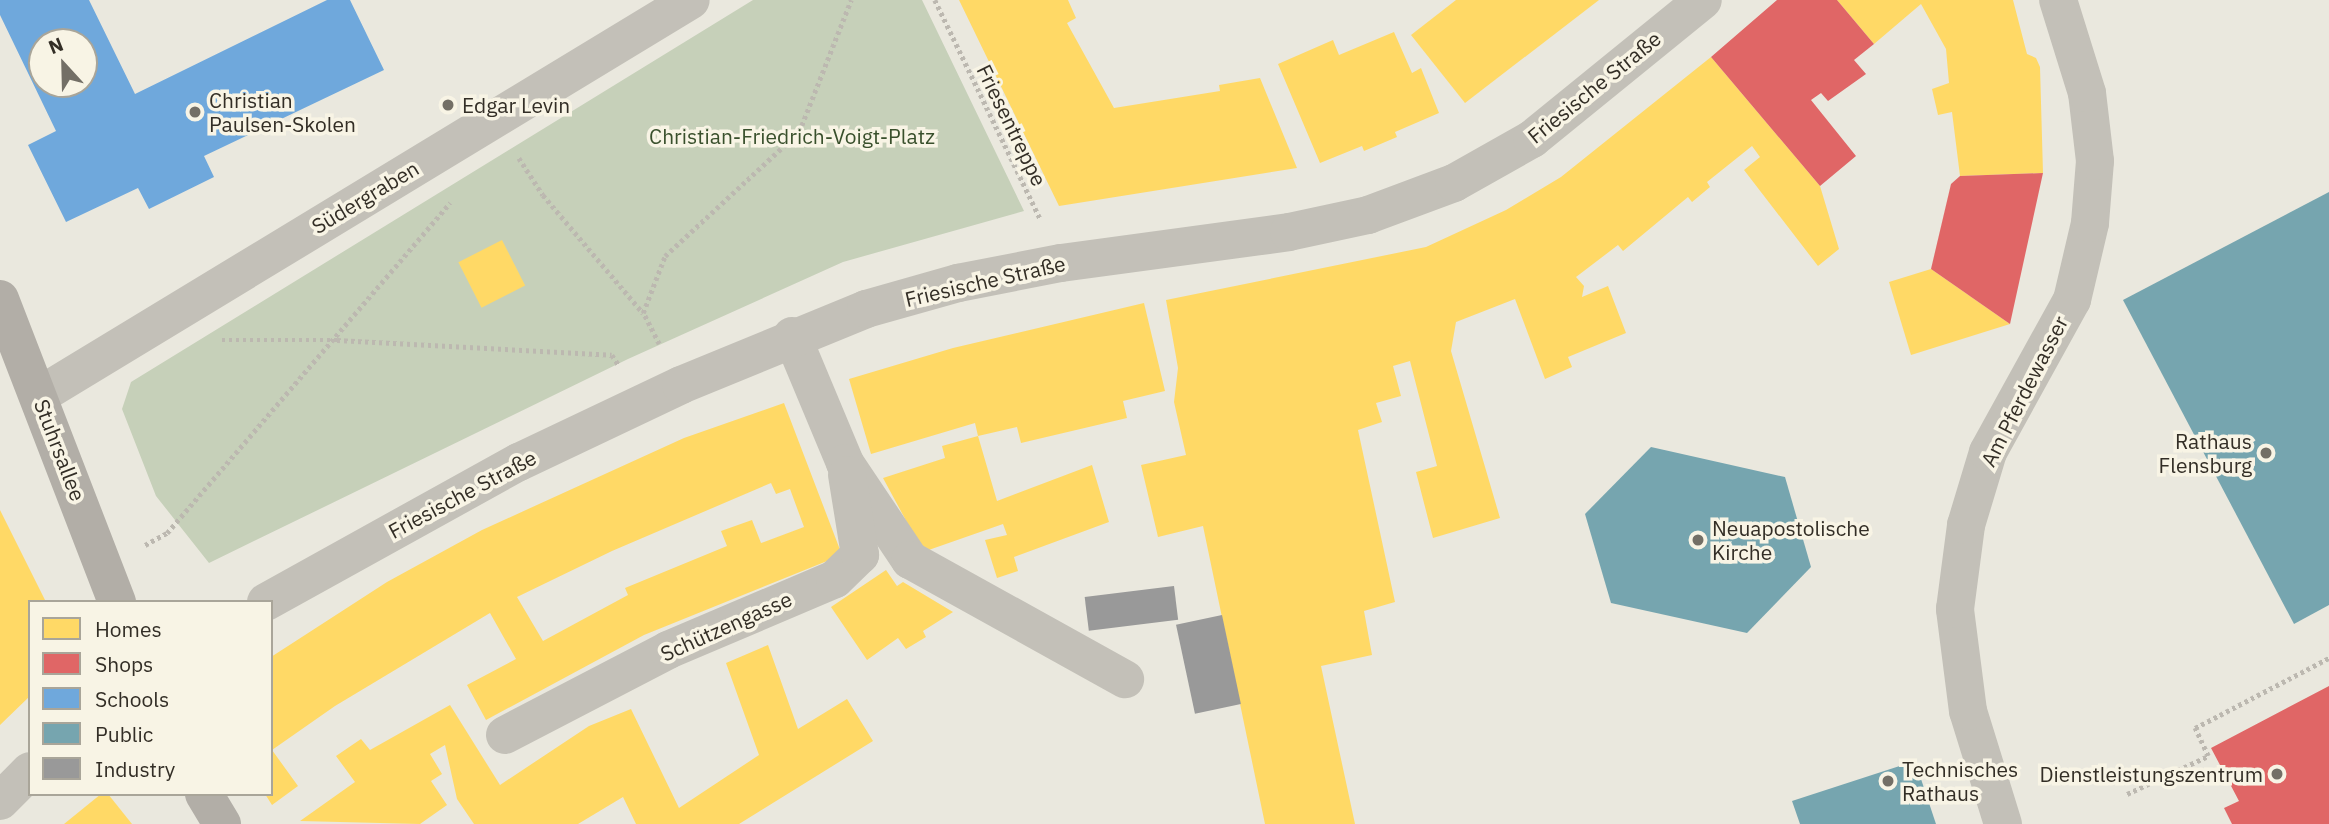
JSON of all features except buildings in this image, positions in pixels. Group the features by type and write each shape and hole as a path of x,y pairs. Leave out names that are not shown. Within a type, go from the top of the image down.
{"main road":[{"name":"Stuhrsallee","path":"0,299 40,395 116,600"},
{"path":"205,796 222,824"}],"street":[{"name":"Südergraben","path":"40,395 691,0"},
{"name":"Friesische Straße","path":"271,600 519,461 792,336 958,283 1061,263 1289,232 1368,215 1454,183 1532,139 1703,0"},
{"name":"Am Pferdewasser","path":"2003,824 1968,711 1955,609 1966,525 1989,452 2072,300 2090,223 2095,161 2087,93 2058,0"},
{"name":"Schützengasse","path":"792,336 845,463 910,560 1125,679"},
{"name":"Schützengasse","path":"505,735 668,650 835,579 860,555 845,463"},
{"path":"0,801 28,773"}],"path":[{"path":"643,313 665,256 799,132 851,0"},
{"name":"Friesentreppe","path":"935,0 1061,263"},
{"path":"104,567 167,533 337,340 462,188 451,145"},
{"path":"543,195 643,313 681,385"},
{"path":"213,340 337,340 612,355"},
{"path":"2127,794 2208,756 2195,728 2329,657"}],"green space":[{"name":"Christian-Friedrich-Voigt-Platz","path":"753,0 922,0 1024,211 843,262 628,359 209,563 156,496 122,409 131,382"}],"place":[{"name":"Edgar Levin","path":"448,105"},
{"name":"Christian Paulsen-Skolen","path":"195,112"},
{"name":"Rathaus Flensburg","path":"2266,453"},
{"name":"Neuapostolische Kirche","path":"1698,540"},
{"name":"Dienstleistungszentrum","path":"2277,774"},
{"name":"Technisches Rathaus","path":"1888,781"}]}
